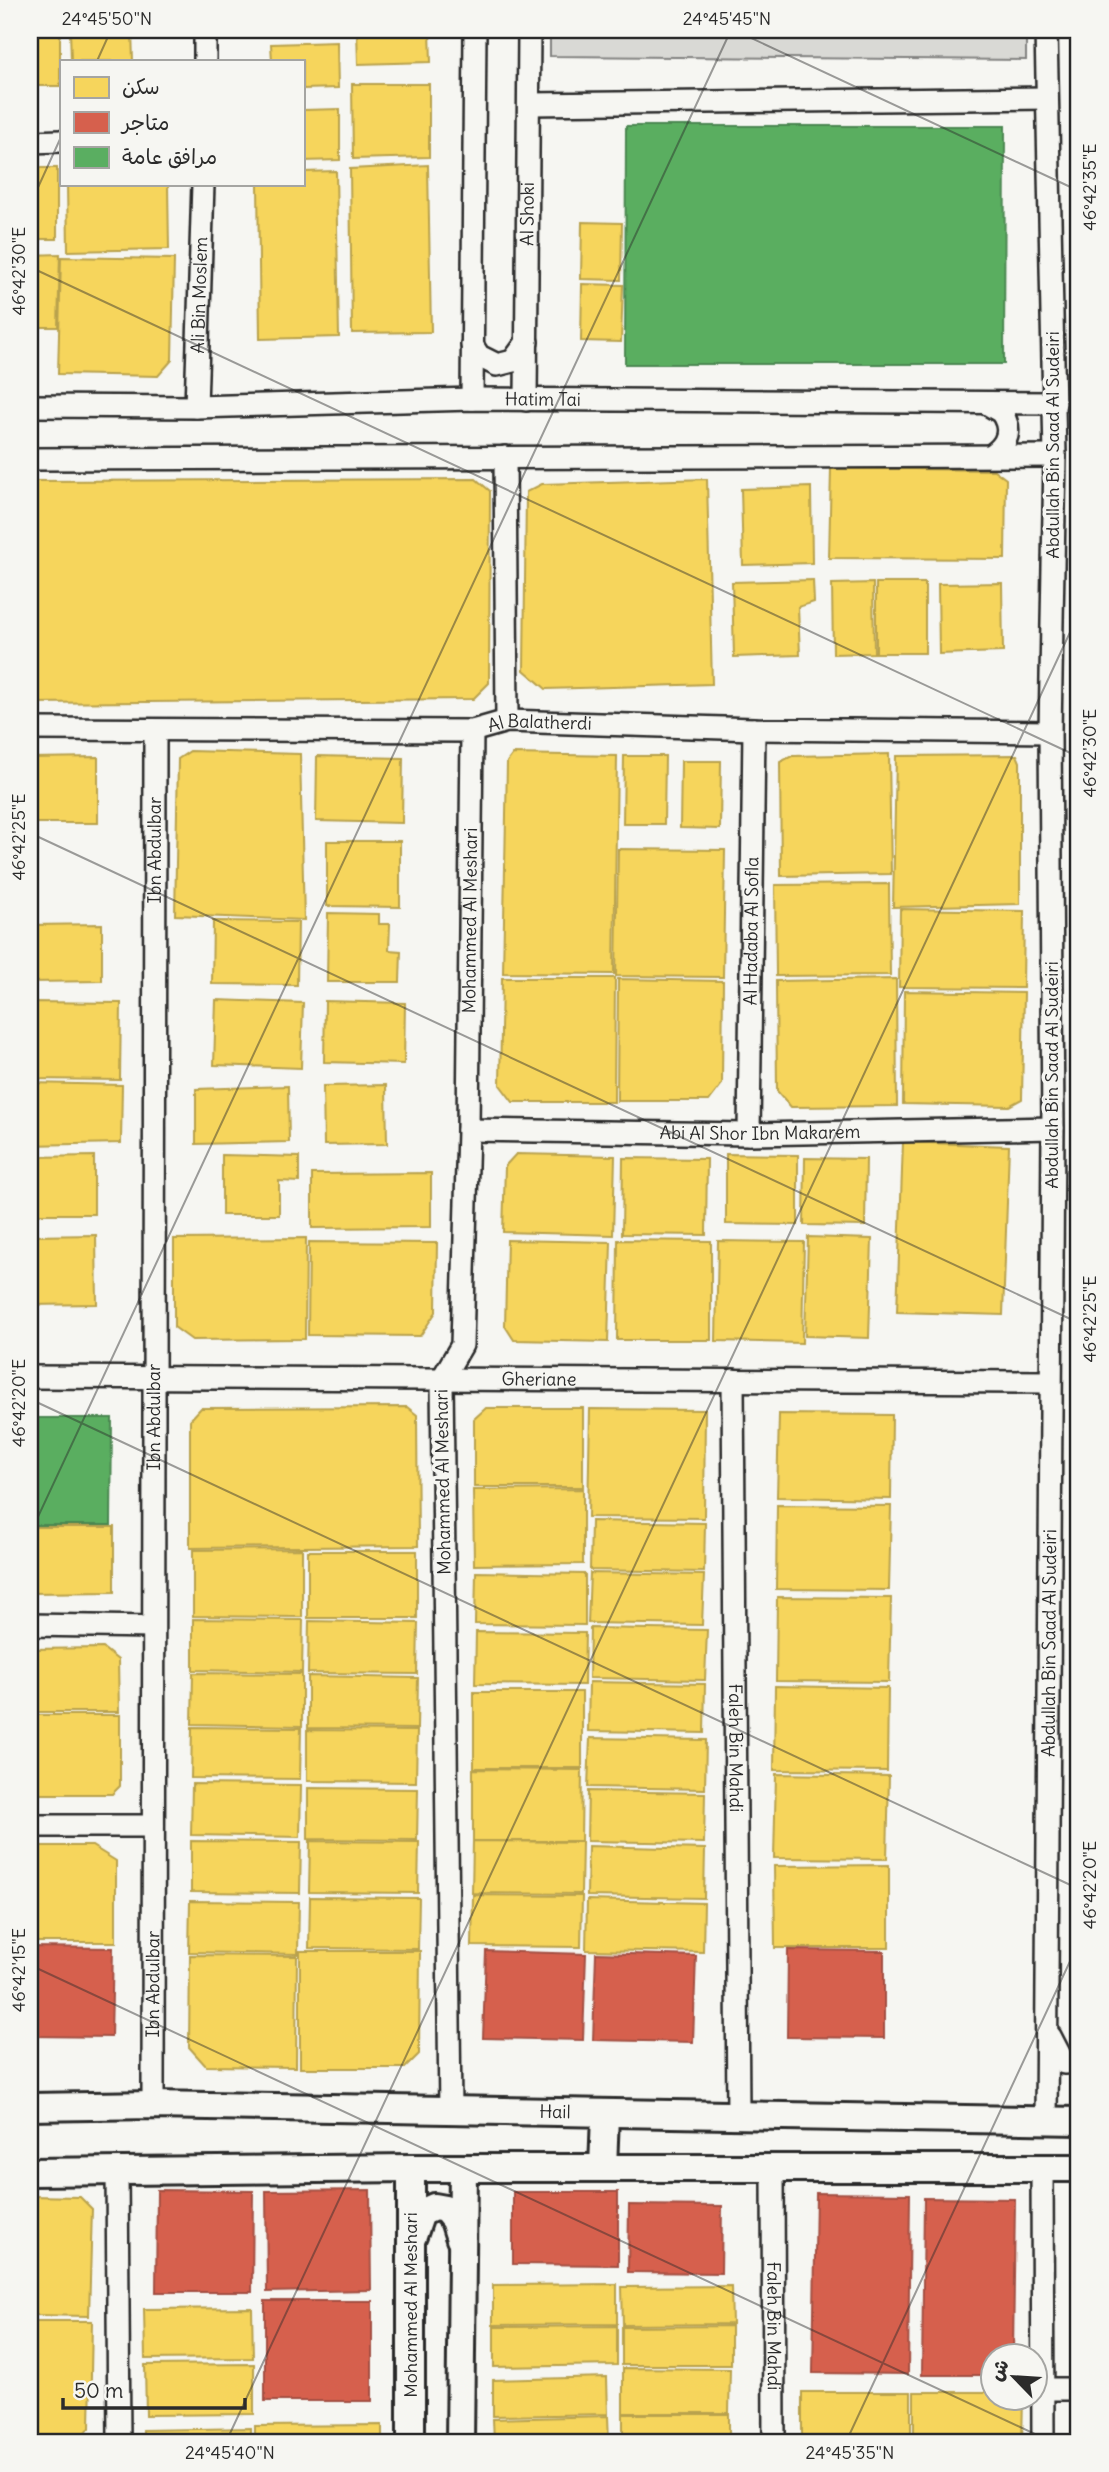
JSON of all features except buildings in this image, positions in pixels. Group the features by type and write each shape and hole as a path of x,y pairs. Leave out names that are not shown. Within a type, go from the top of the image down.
{"street":[{"path":"205,30 205,60"},
{"path":"472,399 475,30"},
{"name":"Al Shoki","path":"526,400 529,30"},
{"name":"Abdullah Bin Saad Al Sudeiri","path":"1046,30 1055,403 1050,732 1053,1128 1046,2121"},
{"path":"529,104 1047,98"},
{"path":"30,142 60,141"},
{"name":"Ali Bin Moslem","path":"195,407 203,186"},
{"path":"472,345 479,356 497,365 513,361 527,342"},
{"name":"Hatim Tai","path":"30,406 195,407 472,399 1055,403"},
{"path":"986,403 1001,412 1008,429 1008,439 992,456"},
{"path":"30,459 1055,456"},
{"path":"505,457 507,721"},
{"name":"Al Balatherdi","path":"30,729 472,731 507,721 754,729 1050,732"},
{"name":"Al Hadaba Al Sofla","path":"749,1134 754,729"},
{"name":"Ibn Abdulbar","path":"153,2105 155,730"},
{"name":"Mohammed Al Meshari","path":"450,2112 442,1379 462,1345 468,1129 472,731"},
{"name":"Abi Al Shor Ibn Makarem","path":"468,1129 749,1134 1053,1128"},
{"name":"Gheriane","path":"30,1377 1050,1382"},
{"name":"Faleh Bin Mahdi","path":"733,1380 738,2115"},
{"path":"30,1625 153,1627"},
{"path":"30,1826 153,1826"},
{"path":"1047,2028 1055,2051 1064,2063 1079,2062"},
{"name":"Hail","path":"30,2107 153,2105 605,2115 1079,2121"},
{"path":"603,2168 605,2115"},
{"path":"30,2172 411,2168 1079,2168"},
{"name":"Mohammed Al Meshari","path":"411,2168 411,2442"},
{"path":"460,2442 463,2168"},
{"name":"Faleh Bin Mahdi","path":"773,2168 774,2442"},
{"path":"1042,2168 1043,2342"},
{"path":"117,2170 119,2442"},
{"path":"411,2247 416,2222 421,2213 433,2207 445,2209 454,2220 462,2244"},
{"path":"1050,2389 1079,2389"},
{"path":"1043,2412 1043,2442"}],"shaded area":[{"path":"550,30 1026,30 1026,60 550,56"}]}
